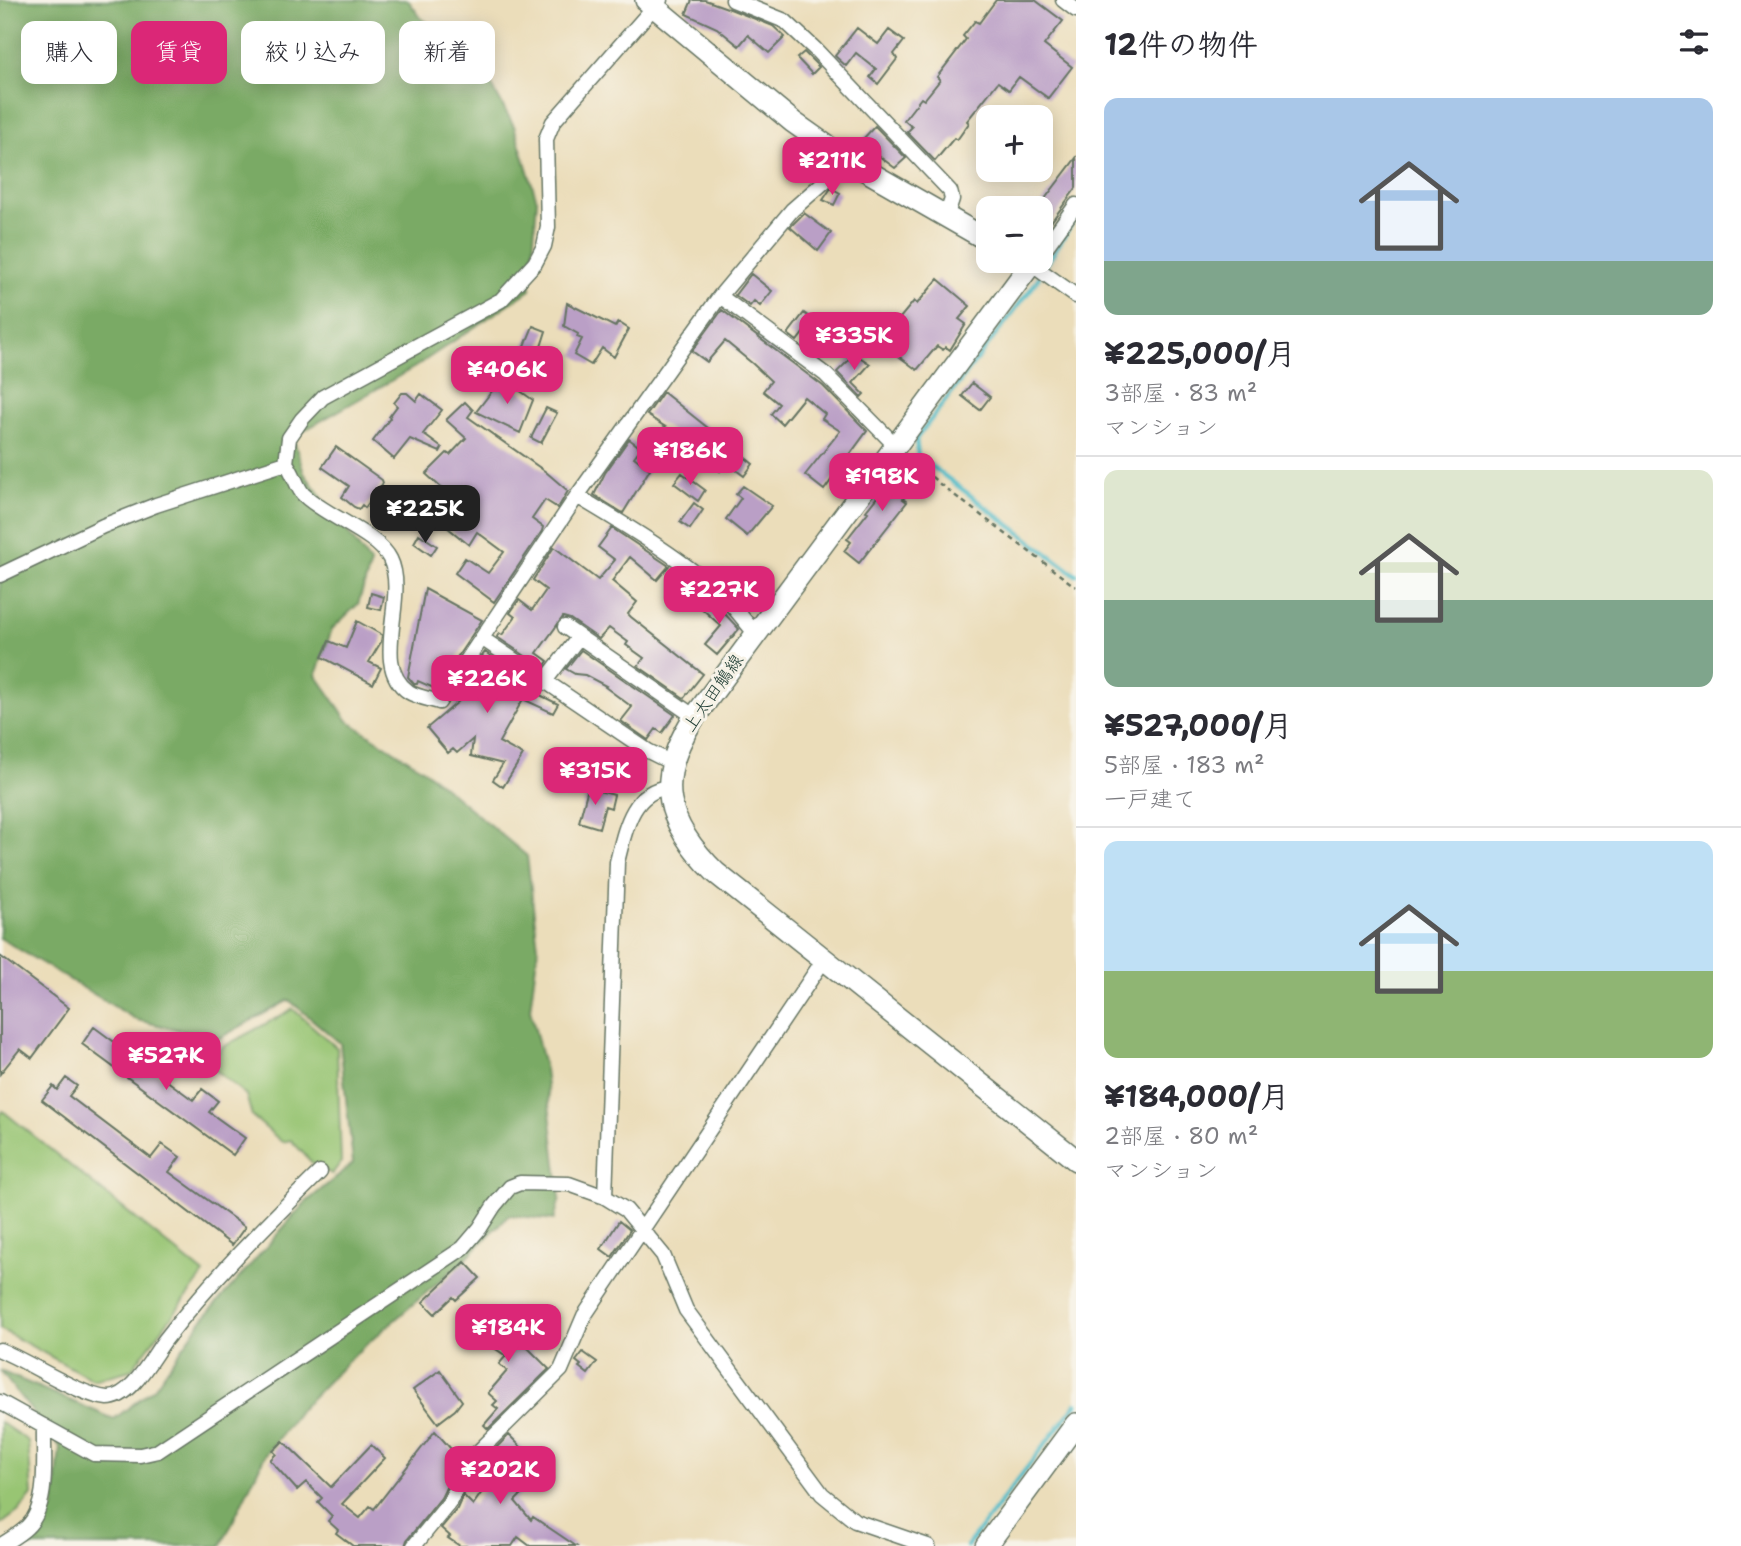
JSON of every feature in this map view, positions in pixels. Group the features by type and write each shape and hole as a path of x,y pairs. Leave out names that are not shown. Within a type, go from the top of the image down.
{"main road":[{"path":"653,2 752,90 844,158 976,234"},
{"name":"上太田鵤線","path":"1023,273 695,717 682,737 672,763 669,787 680,829 697,854 716,873 1076,1160"},
{"path":"986,1546 1076,1424"}],"street":[{"path":"733,0 785,21 815,49 950,191 951,199 946,217"},
{"path":"1063,0 1076,10"},
{"path":"653,2 553,122 546,139 548,227 544,246 535,263 500,300 323,397 302,419 289,438 286,463 294,473 301,493 320,509 367,536 389,557 397,582 390,649 391,668 410,692 439,702 577,496 720,296 792,210 824,183 844,158"},
{"path":"1053,234 1076,205"},
{"path":"1049,273 1076,296"},
{"path":"720,296 826,375 896,446"},
{"path":"0,575 103,526 156,505 286,463"},
{"path":"577,496 696,575 728,601 755,634"},
{"path":"565,627 695,717"},
{"path":"545,681 579,637"},
{"path":"483,639 649,751 672,763"},
{"path":"605,1197 617,862 627,824 639,801 658,788 669,787"},
{"path":"414,1546 449,1503 470,1460 561,1370 584,1316 825,958"},
{"path":"0,1350 90,1392 107,1398 123,1394 233,1258 320,1172"},
{"path":"0,1402 94,1454 141,1455 158,1451 463,1248 510,1187 534,1182 569,1184 605,1197 626,1210 648,1234 663,1255 686,1310 822,1494 855,1521 928,1546"},
{"path":"0,1546 28,1527 39,1511 42,1498 44,1426"}],"path":[{"path":"896,446 941,485 1076,587"}],"green space":[{"path":"0,0 408,0 425,21 399,21 399,84 491,84 514,126 537,200 530,290 415,367 293,437 304,473 371,564 358,604 332,629 316,675 348,721 424,770 527,856 538,947 530,1009 545,1070 560,1198 554,1220 509,1215 463,1261 353,1356 299,1411 264,1457 221,1546 15,1546 38,1527 54,1508 60,1447 0,1371 114,1419 154,1388 202,1320 304,1204 353,1163 340,1043 289,1000 218,1039 137,1020 0,938"},
{"path":"293,1009 337,1048 341,1162 332,1174 315,1166 291,1140 282,1142 252,1116 246,1095 210,1066 221,1048"},
{"path":"3,1111 204,1274 131,1370 93,1380 0,1329 0,1115"},
{"path":"0,1422 28,1441 32,1495 19,1511 0,1525"}],"building":[{"path":"692,0 705,0 773,26 785,37 769,53 748,35 739,46 717,28 686,14"},
{"path":"996,0 1035,0 1063,21 1044,45 1072,67 1048,98 1019,77 1009,90 998,82 980,105 976,105 976,110 967,121 969,123 957,140 954,138 935,161 907,132 912,127 904,120 940,80 937,77 966,39 963,36 975,21 979,23"},
{"path":"857,28 878,44 889,30 904,41 894,54 897,59 878,84 870,77 876,69 856,53 846,66 835,56"},
{"path":"804,52 819,67 812,74 797,58"},
{"path":"875,126 906,158 895,168 876,154 875,156 861,141"},
{"path":"1076,158 1076,188 1053,219 1053,196 1047,196"},
{"path":"831,188 840,193 834,205 823,200"},
{"path":"804,213 831,233 818,251 790,227"},
{"path":"751,274 772,291 760,306 754,301 750,306 735,295"},
{"path":"938,279 970,306 959,319 966,324 950,350 937,346 917,370 880,342 914,301 917,304"},
{"path":"567,303 615,327 618,322 629,329 614,357 602,348 591,365 574,355 582,339 564,326"},
{"path":"722,310 823,386 867,431 824,490 805,475 840,431 822,419 825,414 804,397 782,424 771,414 779,404 763,391 771,381 725,341 707,362 692,351"},
{"path":"804,313 813,320 797,341 788,334"},
{"path":"533,326 546,331 539,353 548,357 541,377 516,368"},
{"path":"855,354 870,364 853,383 864,394 861,397 837,372"},
{"path":"502,378 533,400 520,433 476,412"},
{"path":"972,383 990,397 980,410 962,396"},
{"path":"663,392 753,464 744,476 727,463 720,471 678,435 647,415"},
{"path":"402,393 407,393 416,401 421,394 442,410 423,434 442,448 440,452 410,439 394,459 373,441 390,418 397,406 394,403"},
{"path":"465,402 473,410 468,417 546,472 568,491 558,508 545,500 532,519 543,527 542,531 494,602 455,573 465,558 488,573 504,552 477,532 469,545 447,527 461,506 426,474 466,438 446,420"},
{"path":"546,408 557,413 541,443 531,438"},
{"path":"629,439 641,448 634,457 650,469 623,513 594,495 605,473"},
{"path":"336,447 382,480 383,483 365,508 362,505 359,509 354,507 342,497 349,486 322,467"},
{"path":"904,463 921,475 903,499 907,502 859,563 844,551 851,542 847,539"},
{"path":"682,473 705,490 698,501 674,483"},
{"path":"743,486 772,506 747,536 726,519 741,498 736,494"},
{"path":"694,503 703,510 690,529 680,522"},
{"path":"612,528 669,566 657,580 630,557 612,581 637,602 628,614 703,674 684,698 638,666 644,658 609,628 599,639 563,617 537,653 548,661 543,668 497,637 499,633 502,635 515,617 510,613 519,600 532,610 546,590 533,580 554,547 598,580 615,560 598,547"},
{"path":"419,534 437,546 431,555 414,543"},
{"path":"425,589 482,620 436,689 418,681 414,684 408,677"},
{"path":"371,593 384,597 381,610 368,607"},
{"path":"708,596 739,629 717,655 705,645 721,626 699,606"},
{"path":"357,621 382,635 381,642 369,662 381,668 373,684 322,657 329,641 346,648"},
{"path":"581,650 675,715 662,733 656,729 648,740 621,721 632,707 606,686 566,669"},
{"path":"485,652 508,668 502,676 530,690 532,684 542,691 540,695 558,704 553,713 523,699 499,742 523,755 503,787 493,780 503,764 471,756 473,739 457,753 453,749 448,753 427,728 458,702 452,699"},
{"path":"588,788 614,795 611,808 605,806 599,828 579,822"},
{"path":"0,956 69,1008 32,1058 20,1049 0,1074"},
{"path":"94,1027 193,1100 202,1089 218,1101 209,1112 245,1138 233,1155 82,1044"},
{"path":"66,1078 77,1086 69,1096 151,1158 162,1144 180,1157 169,1172 245,1227 232,1245 42,1100 53,1086 57,1090"},
{"path":"619,1221 630,1230 612,1257 601,1249"},
{"path":"465,1262 480,1278 456,1300 453,1297 435,1314 423,1302"},
{"path":"478,1309 529,1349 549,1369 488,1429 484,1425 498,1409 493,1405 497,1401 488,1393 507,1371 499,1364 506,1356 475,1335 478,1332 467,1323"},
{"path":"583,1352 597,1362 588,1374 576,1361"},
{"path":"440,1370 462,1401 438,1423 413,1390"},
{"path":"435,1431 460,1459 441,1498 405,1546 353,1546 336,1533 338,1530 328,1521 332,1516 318,1502 322,1498 306,1482 297,1490 270,1460 276,1454 273,1451 283,1441 331,1487 371,1445 385,1458 342,1504 360,1518 370,1506 374,1509"},
{"path":"509,1435 528,1454 517,1465 534,1482 515,1501 531,1520 533,1517 576,1546 530,1546 518,1537 512,1546 460,1546 448,1538 450,1536 441,1528 457,1509 463,1495 473,1505 486,1486 474,1474 478,1466"}],"waterway":[{"path":"1072,223 1034,285 916,439 918,456 1076,575"},
{"path":"967,1546 1076,1404"}]}
